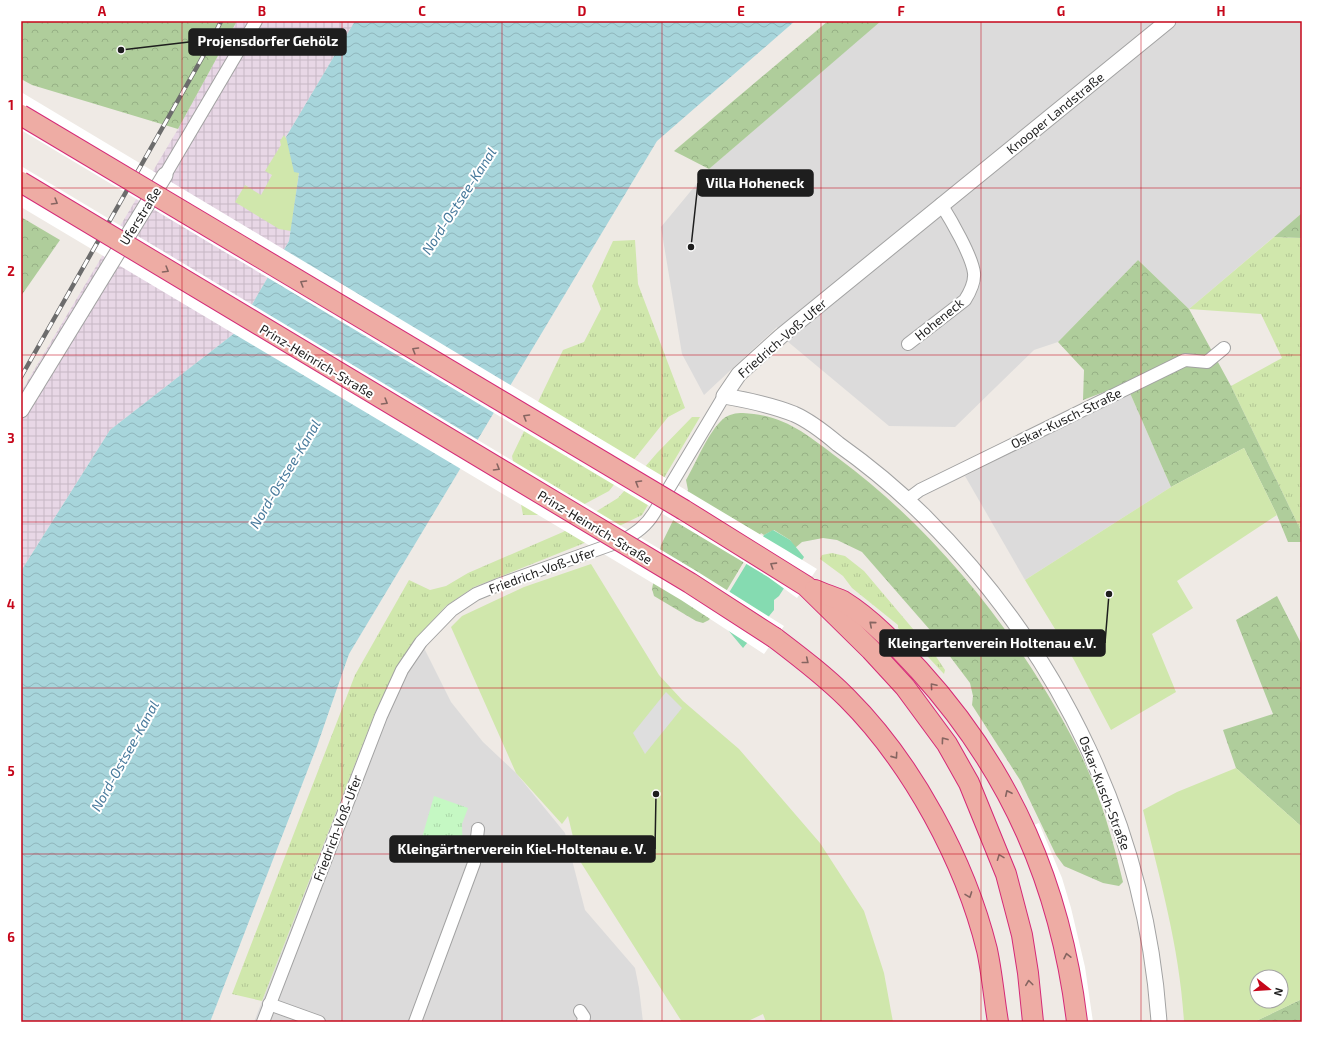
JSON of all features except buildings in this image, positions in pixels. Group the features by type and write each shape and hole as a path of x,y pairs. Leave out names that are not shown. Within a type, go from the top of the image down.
{"highway":[{"path":"21,115 743,546 806,586 842,601 860,613 900,650 928,680 975,739 997,772 1024,829 1047,884 1065,946 1071,976 1076,1022"},
{"name":"Prinz-Heinrich-Straße","path":"21,182 690,583 775,638 808,662 848,699 888,746 926,804 960,869 974,908 987,951 998,1022"},
{"path":"806,586 871,650 905,687 947,744 969,783 1006,874 1022,935 1033,1022"}],"street":[{"name":"Uferstraße","path":"21,410 165,175 256,21"},
{"name":"Knooper Landstraße","path":"941,204 1168,21"},
{"name":"Hoheneck","path":"908,344 965,300 970,293 973,283 974,274 971,263 941,204"},
{"name":"Friedrich-Voß-Ufer","path":"262,1022 381,716 402,670 421,642 452,610 476,594 624,540 638,532 647,524 722,398 739,374 781,336 941,204"},
{"name":"Oskar-Kusch-Straße","path":"908,499 920,490 1184,360 1207,362 1224,348"},
{"name":"Oskar-Kusch-Straße","path":"722,398 772,406 796,415 866,464 908,499 958,549 1005,608 1042,660 1076,720 1096,763 1117,819 1135,874 1149,933 1157,983 1160,1022"},
{"path":"419,1021 474,863 478,829"},
{"path":"269,1004 319,1022"}],"shaded area":[{"path":"237,21 355,21 286,137 299,172 289,241 236,332 110,430 21,571 21,392 178,129"},
{"path":"878,21 1302,21 1302,213 1189,309 1138,260 1058,342 1034,350 955,427 889,426 781,336 777,327 704,395 682,354 661,227 709,169"},
{"path":"1130,393 1171,487 1025,580 965,476"},
{"path":"418,636 451,702 483,742 516,773 565,833 585,910 635,968 643,1022 254,1022 375,713 398,665"},
{"path":"666,692 682,708 645,754 633,733"}],"green space":[{"path":"21,21 237,21 178,129 32,85 21,79"},
{"path":"828,21 881,21 709,169 674,151"},
{"path":"284,135 289,143 299,172 291,231 279,229 235,202 245,185 261,195 272,175 265,171 281,145 280,141"},
{"path":"1302,213 1302,238 1274,237"},
{"path":"21,217 60,240 21,296"},
{"path":"1274,237 1302,238 1302,533 1231,386 1282,358 1261,314 1189,309"},
{"path":"635,240 638,284 685,408 668,417 609,491 564,515 523,515 512,456 563,350 584,342 601,309 592,286 613,241"},
{"path":"1138,260 1189,309 1231,386 1302,533 1302,542 1288,542 1277,515 1244,448 1171,487 1130,393 1120,386 1083,400 1084,370 1058,342"},
{"path":"743,413 758,415 783,422 816,441 874,487 909,518 942,552 973,588 1029,664 1054,704 1084,761 1104,812 1114,847 1123,882 1119,886 1103,883 1064,866 1056,855 1020,780 972,705 973,696 970,683 930,630 862,552 837,540 823,538 802,542 795,548 790,540 774,530 764,535 761,533 709,620 703,623 696,621 654,596 652,589 661,545 688,490 686,480 707,440 723,419 728,416"},
{"path":"692,417 700,417 642,515 582,544 474,587 446,606 418,636 398,665 375,713 262,1001 232,994 355,675 409,580 430,590 446,586 468,573 563,532 618,498 657,453"},
{"path":"1244,448 1277,515 1177,581 1193,608 1152,634 1176,692 1111,730 1074,660 1025,580 1171,487"},
{"path":"773,530 790,540 804,557 779,596 774,600 774,610 743,648 728,630 713,619 764,535"},
{"path":"832,553 845,556 864,571 935,655 945,670 944,674 914,642 898,628 898,625 852,588 843,576 820,559 822,555"},
{"path":"591,564 659,675 683,701 739,749 820,843 864,911 884,973 893,1022 766,1022 763,1014 746,1022 682,1022 578,858 568,816 562,824 516,773 451,627 462,616 524,587"},
{"path":"1277,596 1302,645 1302,827 1236,768 1223,730 1273,714 1236,620"},
{"path":"1236,768 1302,827 1302,999 1289,1005 1289,969 1249,969 1249,1009 1281,1009 1254,1022 1184,1022 1182,995 1174,941 1143,810 1177,792"},
{"path":"434,796 468,808 462,824 463,856 421,841"},
{"path":"1302,999 1302,1022 1254,1022 1281,1009 1289,1009 1289,1005"}],"water":[{"name":"Nord-Ostsee-Kanal","path":"355,21 795,21 657,141 349,654 317,746 210,1022 21,1022 21,571 110,430 236,332 289,241 299,173 294,172 286,137"}],"pier":[{"path":"21,92 817,569 797,598 768,577 21,130"},
{"path":"21,166 698,572 784,626 764,654 681,600 21,207"},
{"path":"1039,823 1062,878 1071,908 1085,967 1093,1022 1068,1022 1060,969 1051,930 1037,883 1015,832"}],"railway":[{"path":"21,377 210,44 221,21"}],"place":[{"name":"Projensdorfer Gehölz","path":"121,50"},
{"name":"Villa Hoheneck","path":"691,247"},
{"name":"Kleingartenverein Holtenau e.V.","path":"1109,594"},
{"name":"Kleingärtnerverein Kiel-Holtenau e. V.","path":"656,794"}]}
